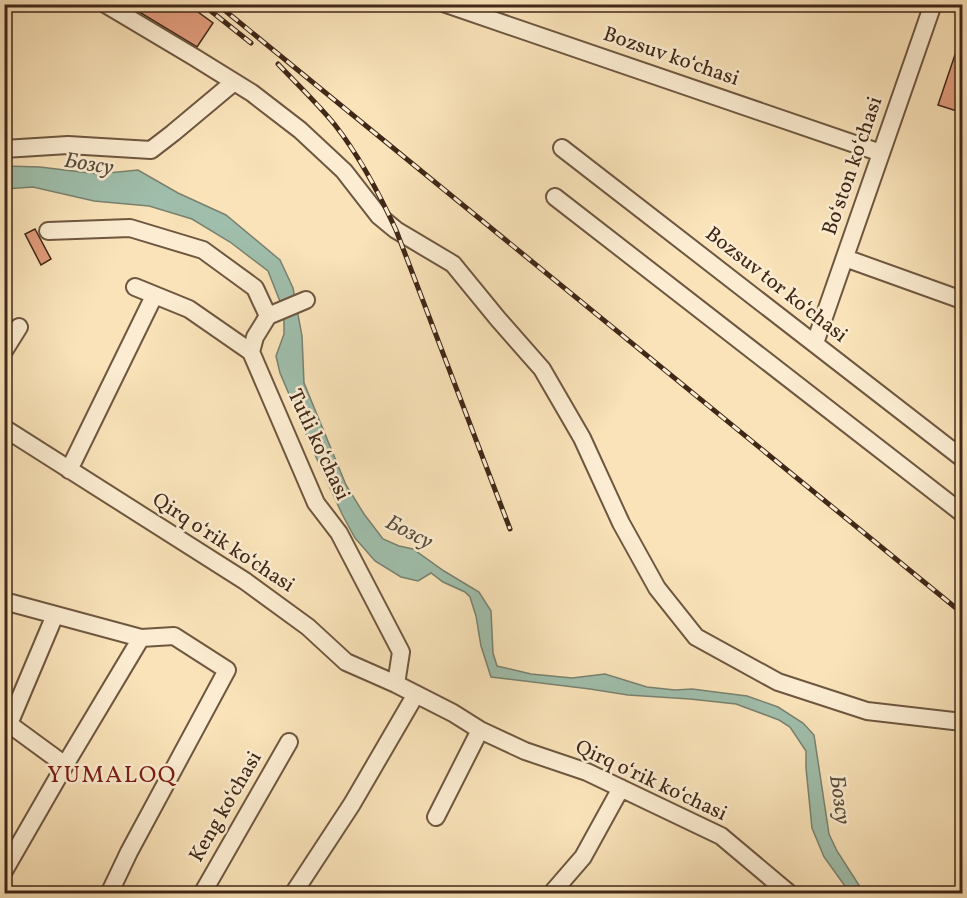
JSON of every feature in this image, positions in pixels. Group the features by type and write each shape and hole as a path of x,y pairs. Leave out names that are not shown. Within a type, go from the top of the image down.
{"street":[{"path":"105,4 252,93 300,130 344,171 380,216 396,230 453,264 542,369 582,438 621,523 657,588 696,637 778,682 867,711 963,722"},
{"name":"Bozsuv ko‘chasi","path":"446,4 881,153"},
{"name":"Bo‘ston ko‘chasi","path":"815,343 933,4"},
{"path":"4,149 68,145 151,150 234,82"},
{"name":"Bozsuv tor ko‘chasi","path":"562,148 963,458"},
{"path":"555,197 963,513"},
{"path":"48,231 130,228 203,250 255,288 268,316"},
{"path":"844,258 963,300"},
{"path":"135,287 189,309 251,352 255,337 268,316 306,300"},
{"path":"69,470 154,296"},
{"path":"4,351 19,327"},
{"name":"Tutli ko‘chasi","path":"251,352 316,503 339,533 401,652 396,684"},
{"name":"Qirq o‘rik ko‘chasi","path":"4,428 245,581 308,627 346,662 396,684 453,713 480,730 525,751 587,772 721,836 790,894"},
{"path":"4,601 141,638 174,636 227,670 129,852 109,894"},
{"path":"55,615 9,723 65,765"},
{"path":"4,871 141,638"},
{"path":"293,894 352,804 416,694"},
{"path":"436,817 480,730"},
{"name":"Keng ko‘chasi","path":"202,894 289,742"},
{"path":"551,894 583,857 621,788"}],"shaded area":[{"name":"Бозсу","path":"5,166 40,167 98,174 138,170 178,193 226,215 280,260 293,288 302,336 304,383 346,485 383,539 413,549 479,592 491,611 493,653 497,666 531,674 572,678 605,674 647,687 692,689 747,696 778,707 803,723 814,735 829,834 864,893 850,893 824,857 812,828 806,751 790,727 779,720 736,704 628,695 491,677 481,646 476,616 470,597 465,592 443,582 431,573 418,581 401,577 375,561 355,538 342,514 280,373 276,356 284,334 284,322 281,304 268,271 230,242 192,219 149,206 94,201 33,187 5,189"}],"building":[{"path":"126,4 187,4 213,23 197,47"},
{"path":"961,37 963,37 963,113 938,105"},
{"path":"35,229 51,259 41,265 25,234"}],"railway":[{"path":"202,4 251,43"},
{"path":"217,4 962,613"},
{"path":"278,64 335,125 361,163 383,202 396,230 510,529"}],"district":[{"name":"YUMALOQ","path":"112,776"}]}
